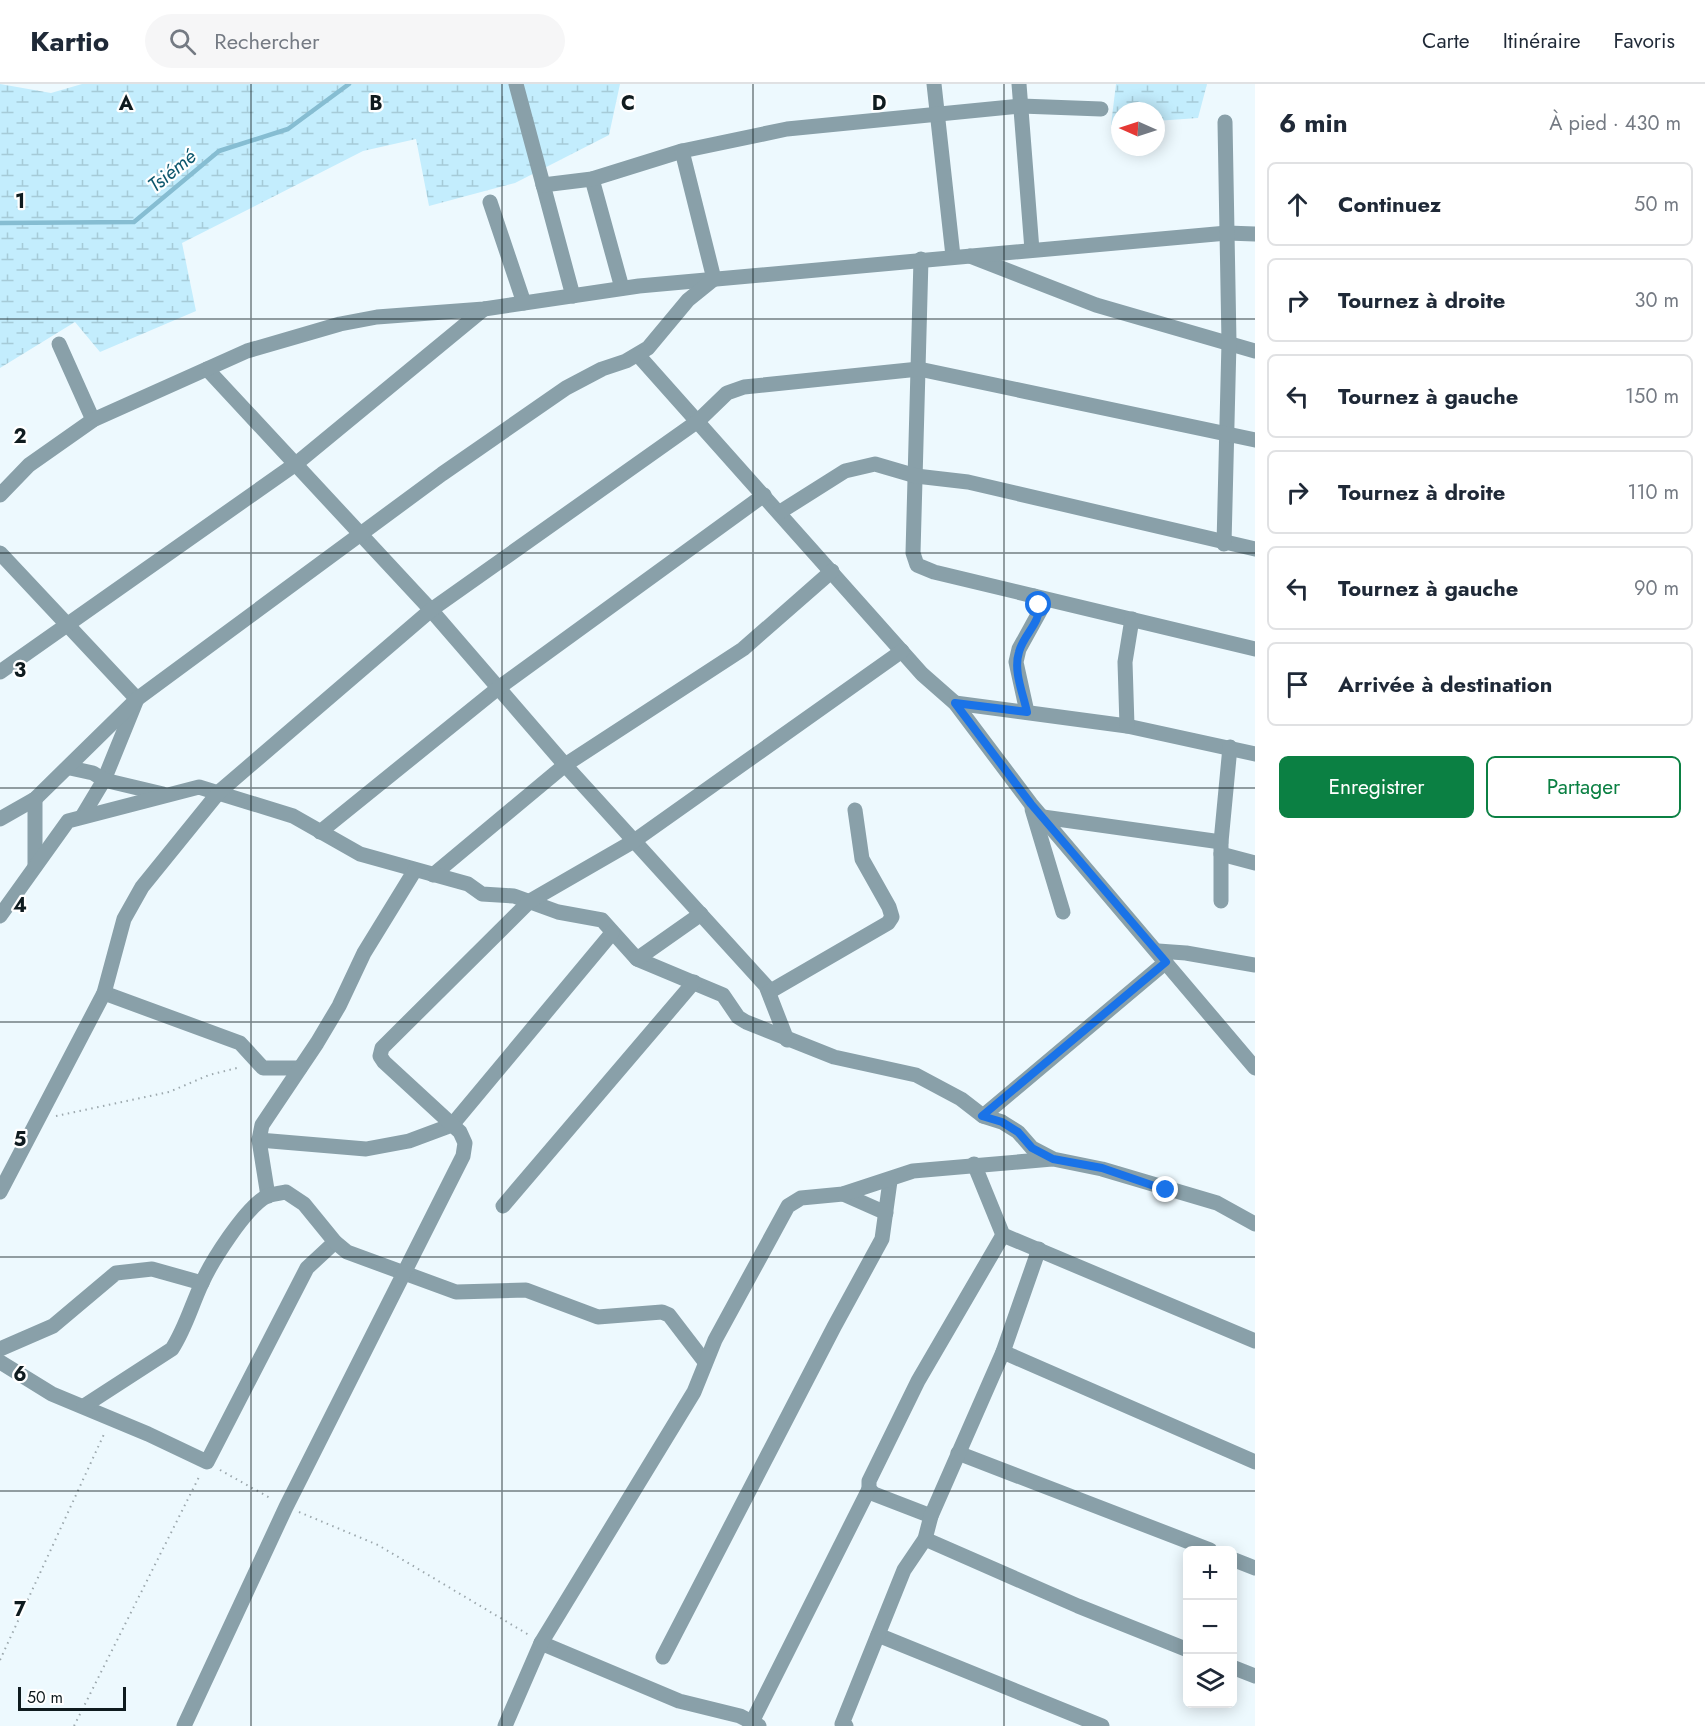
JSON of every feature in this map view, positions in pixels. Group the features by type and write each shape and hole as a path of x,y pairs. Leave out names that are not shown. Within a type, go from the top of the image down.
{"street":[{"path":"516,84 573,296"},
{"path":"934,84 960,256"},
{"path":"1019,84 1032,250"},
{"path":"543,185 592,179 682,151 787,129 1021,106 1101,109"},
{"path":"1224,544 1228,342 1223,141 1225,122"},
{"path":"682,151 714,279"},
{"path":"592,179 622,288"},
{"path":"490,202 524,303"},
{"path":"0,495 29,465 93,420 274,341 340,324 377,317 484,309 622,288 921,259 1227,233 1255,234"},
{"path":"960,256 1096,306 1255,351"},
{"path":"921,259 913,553 917,565 923,569 1255,649"},
{"path":"0,819 35,799 70,768 137,699 362,536 442,474 566,388 602,369 638,355 648,348 688,300 714,279"},
{"path":"0,672 66,623 297,463 484,309"},
{"path":"59,344 93,420"},
{"path":"638,355 922,674 955,703 1031,804 1252,1062"},
{"path":"207,369 297,463 431,610 497,689 769,992 787,1040"},
{"path":"0,1192 104,993 116,940 142,887 219,792 431,610 698,421 727,393 744,387 919,369 1255,440"},
{"path":"780,512 845,471 875,464 916,477 968,482 1224,544 1255,549"},
{"path":"320,832 497,689 764,495"},
{"path":"0,554 137,699"},
{"path":"433,875 565,765 743,649 832,571"},
{"path":"1027,712 1016,662 1019,649 1040,611 1034,596"},
{"path":"1126,726 1125,662 1132,619"},
{"path":"184,1726 286,1507 463,1156 464,1137 384,1062 380,1056 382,1048 530,901 634,841 902,651"},
{"path":"83,816 104,780 137,699"},
{"path":"955,703 1126,726 1255,754"},
{"path":"1221,901 1221,848 1230,747"},
{"path":"70,768 93,773 104,780 166,795"},
{"path":"0,916 62,826 83,816 199,787 293,816 360,854 468,884 482,894 513,896 558,912 602,920 637,959 723,996 738,1017 746,1022 834,1057 916,1075 961,1099 982,1116 1002,1122 1018,1132 1032,1148 1053,1159"},
{"path":"35,799 35,866"},
{"path":"1031,804 1063,912"},
{"path":"769,992 888,923 892,917 890,908 862,859 855,810"},
{"path":"1043,817 1221,848 1255,862"},
{"path":"268,1196 259,1140 262,1125 339,1006 364,953 415,870"},
{"path":"637,959 701,914"},
{"path":"259,1140 366,1149 409,1141 452,1125 612,933"},
{"path":"982,1116 1162,956 1185,953 1255,965"},
{"path":"503,1206 694,982"},
{"path":"104,993 240,1043 263,1068 300,1068"},
{"path":"505,1726 541,1643 694,1392 705,1362 789,1206 801,1198 843,1194 891,1181 913,1171 1053,1159 1102,1168 1217,1203 1255,1224"},
{"path":"974,1164 1003,1234 1255,1341"},
{"path":"663,1658 882,1239 891,1181"},
{"path":"84,1406 172,1349 180,1337 202,1282 250,1212 268,1196 286,1192 304,1204 335,1242 347,1252 456,1292 526,1290 598,1317 662,1312 669,1315 705,1362"},
{"path":"843,1194 886,1213"},
{"path":"541,1643 679,1701 740,1716 754,1725 918,1381 1003,1234"},
{"path":"0,1362 52,1394 84,1406 207,1462 307,1268 335,1242"},
{"path":"846,1726 842,1724 904,1570 925,1539 931,1516 1003,1352 1039,1249"},
{"path":"0,1349 53,1326 116,1273 152,1269 202,1282"},
{"path":"1003,1352 1255,1462"},
{"path":"958,1453 1197,1546"},
{"path":"868,1490 931,1516"},
{"path":"925,1539 1078,1606 1183,1648"},
{"path":"1237,1561 1255,1568"},
{"path":"878,1635 1102,1726"},
{"path":"1237,1669 1255,1676"}],"path":[{"path":"38,1120 170,1092 228,1069 263,1068"},
{"path":"0,1660 111,1419"},
{"path":"74,1726 207,1462 286,1507 378,1545 541,1643"}],"green space":[{"path":"0,84 51,93 82,84 620,84 609,135 515,183 429,206 416,139 363,151 182,243 196,311 100,352 75,322 0,368"},
{"path":"1116,84 1207,84 1198,118 1165,120 1165,102 1114,102"}],"waterway":[{"name":"Tsiémé","path":"0,223 134,222 219,151 288,129 349,84"}],"route":[{"path":"1039,605 1038,618 1019,649 1016,662 1027,712 955,703 1031,804 1166,962 982,1116 1002,1122 1018,1132 1032,1148 1053,1159 1102,1168 1166,1190"}]}
